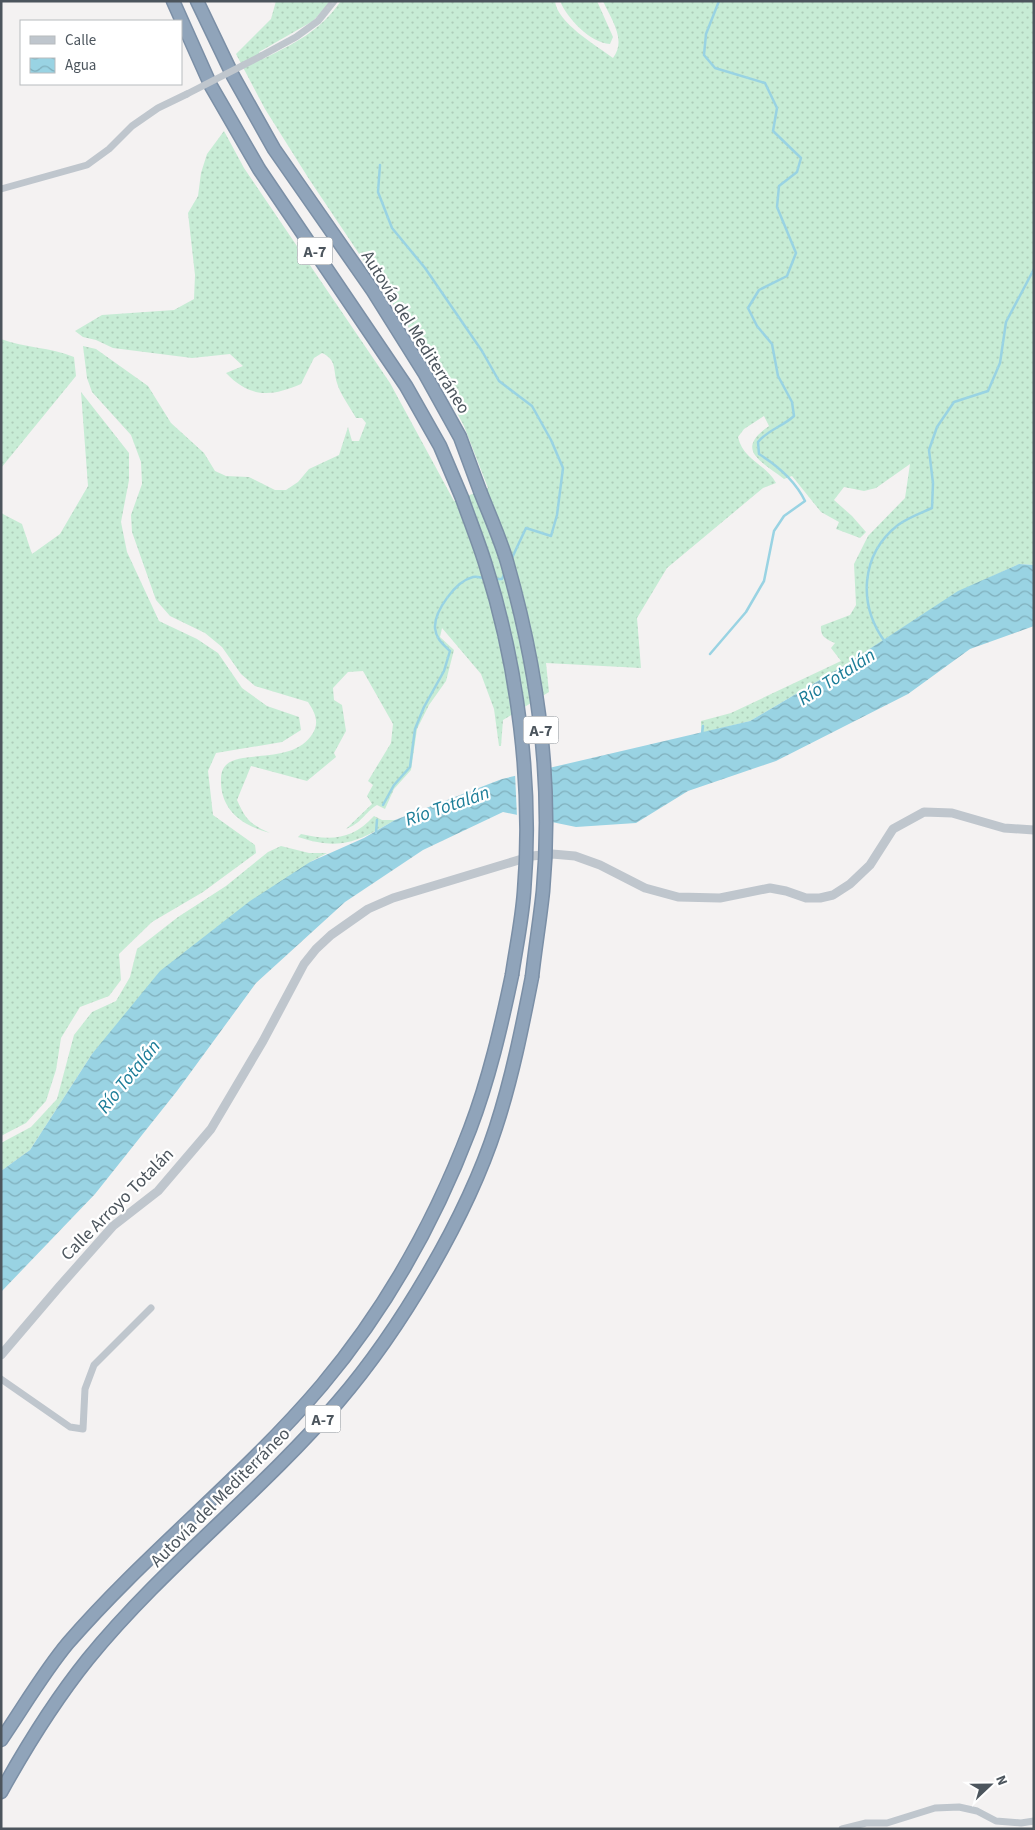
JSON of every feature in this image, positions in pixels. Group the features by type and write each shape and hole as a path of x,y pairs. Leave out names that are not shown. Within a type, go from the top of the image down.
{"highway":[{"name":"Autovía del Mediterráneo","path":"173,1 181,20"},
{"name":"Autovía del Mediterráneo","path":"1,1792 50,1712 88,1659 133,1608 288,1457 339,1401 394,1326 439,1254 470,1192 496,1130 518,1053 532,978 543,890 545,814 541,726 525,639 506,561 460,437 426,374 373,291 274,149 233,76 197,1"},
{"name":"Autovía del Mediterráneo","path":"1,1740 67,1645 146,1562 259,1453 322,1384 370,1322 420,1237 445,1188 471,1128 495,1052 512,975 524,892 526,815 520,724 505,639 486,567 462,498 440,446 406,386 259,169 211,86 182,21"}],"street":[{"path":"1,189 87,165 109,149 132,126 158,108 296,37 318,21 334,1"},
{"name":"Calle Arroyo Totalán","path":"1,1355 59,1286 114,1226 158,1191 211,1129 263,1041 304,964 331,935 368,909 393,898 532,856 552,854 576,856 600,865 645,888 678,897 720,898 770,888 806,898 820,898 833,895 850,884 870,865 893,829 924,812 952,813 1004,828 1034,830"},
{"path":"1,1380 70,1427 83,1429 86,1389 94,1365 151,1308"},
{"path":"842,1829 866,1823 887,1823 935,1808 959,1807 977,1811 996,1821 1021,1824 1034,1822"}],"green space":[{"path":"276,1 331,1 313,21 259,52 263,59 306,36 333,12 341,1 555,1 557,9 578,33 613,58 617,51 618,37 603,1 1034,1 1034,565 1019,564 958,592 845,665 750,721 701,733 701,721 731,713 841,661 831,648 835,643 826,639 821,626 850,615 856,605 854,564 868,536 905,498 910,464 876,488 864,491 844,487 834,500 866,532 860,538 836,529 839,522 821,512 792,476 784,479 755,455 752,449 753,442 769,426 764,416 744,429 738,437 745,451 767,471 776,483 763,488 667,568 637,618 641,668 546,663 549,692 503,720 501,746 499,746 494,709 481,674 442,628 440,637 454,650 446,681 429,705 417,729 411,770 394,789 385,809 377,805 356,824 346,829 372,804 367,796 373,785 368,781 391,743 393,724 363,671 348,672 333,688 334,700 342,705 346,731 334,753 336,757 307,781 251,766 237,800 249,821 270,833 243,822 230,810 225,802 221,783 224,767 242,758 279,754 302,745 314,732 315,715 308,702 255,686 241,674 222,647 205,633 170,616 156,600 132,532 131,515 142,484 141,462 131,435 92,392 87,378 83,346 96,349 148,386 171,423 204,453 215,471 226,476 249,477 275,490 286,490 298,482 309,469 339,455 348,427 352,441 359,441 366,423 362,418 356,418 338,387 334,365 322,353 314,358 301,384 280,391 261,393 244,387 226,373 243,366 230,354 192,358 113,348 96,340 83,337 75,331 102,315 174,310 194,299 195,275 188,213 198,196 201,173 207,154 224,131 244,168 390,383 454,501 488,488 464,426 423,349 309,179 265,109 236,54 271,19"},
{"path":"560,1 597,1 613,37 610,44 602,43 580,28 568,15"},
{"path":"1,339 56,351 74,357 76,376 1,468"},
{"path":"81,392 129,453 129,480 121,522 127,552 159,621 197,639 218,653 242,688 267,706 299,717 301,730 282,742 216,753 208,771 213,815 255,845 256,853 203,892 152,922 119,954 121,980 109,996 80,1007 61,1038 56,1070 46,1101 26,1123 1,1136 1,513 22,524 32,554 60,534 88,486"},
{"path":"374,816 382,820 395,820 359,839 338,844 298,837 301,834 322,838 340,837 358,830"},
{"path":"281,846 309,853 327,853 310,862 92,1054 30,1150 1,1171 1,1143 31,1127 57,1099 74,1035 92,1012 116,1001 130,977 137,949 178,917 226,886 268,852"}],"water":[{"name":"Río Totalán","path":"1019,564 1034,565 1034,626 970,649 908,694 776,761 688,791 636,823 576,827 503,812 423,850 345,902 256,983 177,1091 95,1194 1,1292 1,1171 30,1150 92,1054 160,971 250,901 310,862 364,838 395,820 502,779 750,721 845,665 958,591"}],"pier":[{"path":"549,766 551,825 517,817 515,773"}],"waterway":[{"path":"710,654 746,612 764,581 774,531 784,516 805,501 796,486 785,474 759,454 758,442 794,416 792,402 778,376 772,344 757,326 748,308 759,290 787,276 796,253 777,207 779,186 797,172 801,158 773,131 777,108 765,83 715,68 704,55 706,34 719,1"},
{"path":"380,165 378,192 392,228 425,268 482,351 499,381 532,406 551,440 563,468 557,515 551,536 526,528 511,560"},
{"path":"885,642 876,628 867,597 870,565 885,537 898,525 932,508 933,483 929,450 937,427 954,402 988,391 1000,363 1006,322 1034,269"},
{"path":"493,579 502,579 505,572"},
{"path":"383,805 394,785 410,767 415,729 424,707 444,671 450,651 440,641 436,632 438,613 453,590 460,584 473,577 485,578"},
{"path":"702,734 703,726"},
{"path":"376,833 377,820"}]}
